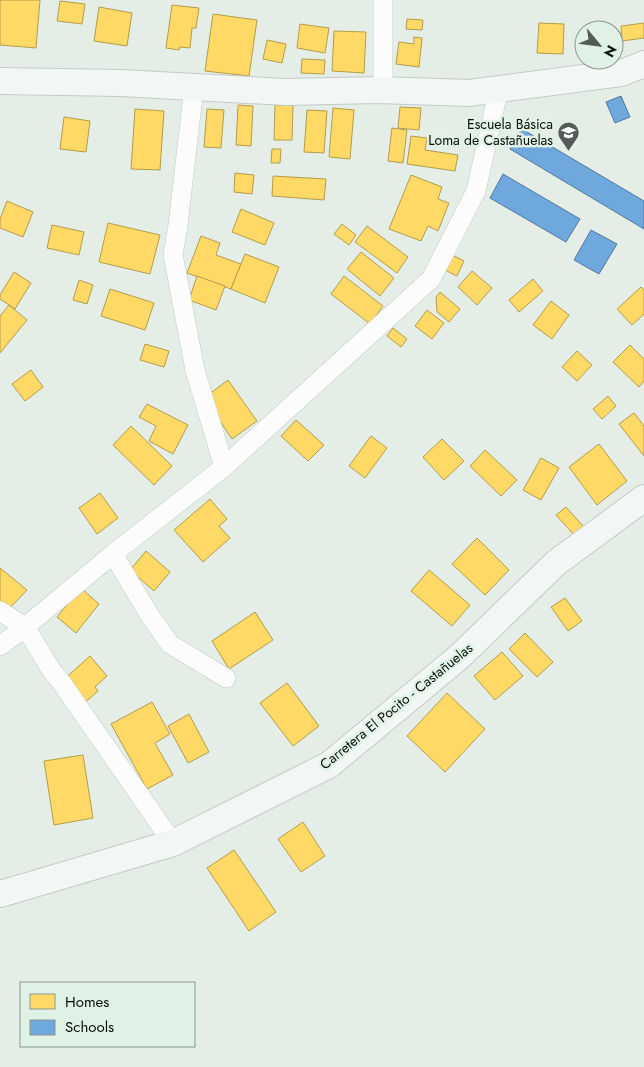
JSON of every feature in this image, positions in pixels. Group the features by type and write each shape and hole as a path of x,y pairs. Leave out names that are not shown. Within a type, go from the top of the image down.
{"main road":[{"path":"0,81 121,83 286,92 384,90 469,92 621,73 644,64"},
{"name":"Carretera El Pocito - Castañuelas","path":"0,894 173,844 329,765 459,657 556,563 644,498"}],"street":[{"path":"382,0 384,90"},
{"path":"194,87 173,255 195,370 224,467"},
{"path":"0,646 224,467 430,279 476,191 499,88"},
{"path":"113,554 150,616 170,644 226,678"},
{"path":"0,611 25,627 52,671 173,844"}],"building: Homes":[{"path":"0,0 40,0 36,48 0,45"},
{"path":"60,1 85,4 82,24 57,21"},
{"path":"172,5 199,8 196,28 192,28 190,48 180,47 179,50 166,48"},
{"path":"99,7 132,13 127,46 94,41"},
{"path":"213,14 257,20 249,76 205,71"},
{"path":"407,19 423,20 422,30 406,29"},
{"path":"539,23 564,24 563,54 537,53"},
{"path":"644,23 644,38 624,41 624,26"},
{"path":"300,24 329,28 325,53 297,48"},
{"path":"334,31 366,32 364,73 332,71"},
{"path":"414,37 422,38 419,67 396,64 399,42 414,44"},
{"path":"267,40 286,44 282,63 263,59"},
{"path":"302,59 325,60 324,74 301,73"},
{"path":"238,105 253,106 251,146 236,145"},
{"path":"275,105 293,105 292,140 274,140"},
{"path":"400,107 421,108 419,130 398,128"},
{"path":"333,108 354,110 350,159 329,157"},
{"path":"135,109 164,111 160,170 131,169"},
{"path":"207,109 224,110 221,148 204,147"},
{"path":"307,110 327,111 324,153 304,152"},
{"path":"64,117 90,121 86,152 60,149"},
{"path":"392,128 407,130 403,163 388,161"},
{"path":"411,136 427,138 425,150 458,155 455,171 407,164"},
{"path":"272,149 281,149 280,163 271,163"},
{"path":"235,173 254,175 252,194 234,192"},
{"path":"411,175 442,187 438,199 449,203 438,231 428,226 421,241 389,229"},
{"path":"273,176 326,179 324,200 272,196"},
{"path":"7,201 33,212 23,237 0,228 0,219"},
{"path":"241,209 274,223 265,245 232,232"},
{"path":"108,223 160,235 150,274 99,262"},
{"path":"342,224 356,235 349,245 334,234"},
{"path":"52,225 84,232 79,255 47,248"},
{"path":"367,226 408,257 397,273 355,242"},
{"path":"201,236 220,243 216,255 241,264 231,289 187,273"},
{"path":"361,252 394,278 380,296 347,269"},
{"path":"446,252 464,261 457,276 439,267"},
{"path":"245,254 279,267 265,303 231,289"},
{"path":"472,271 492,288 477,305 458,287"},
{"path":"14,272 31,283 15,309 0,299 0,295"},
{"path":"197,276 225,286 216,310 189,300"},
{"path":"344,276 383,306 370,324 331,294"},
{"path":"533,279 543,291 519,312 509,300"},
{"path":"79,280 93,285 87,304 73,300"},
{"path":"641,287 644,290 644,314 632,325 617,309"},
{"path":"110,289 154,303 145,330 101,316"},
{"path":"440,292 460,309 449,322 437,312 436,297"},
{"path":"551,301 569,315 552,339 533,325"},
{"path":"9,305 27,320 0,353 0,316"},
{"path":"427,310 444,323 432,339 415,326"},
{"path":"393,328 407,339 401,347 387,336"},
{"path":"145,344 169,351 164,367 140,360"},
{"path":"630,345 644,359 644,381 639,387 613,362"},
{"path":"577,351 592,365 577,381 562,367"},
{"path":"31,370 43,387 25,401 12,384"},
{"path":"228,380 257,421 232,439 204,398"},
{"path":"608,396 616,406 602,419 593,409"},
{"path":"147,404 188,425 173,454 149,441 156,426 139,417"},
{"path":"634,413 644,426 644,456 619,424"},
{"path":"296,420 324,445 308,461 281,436"},
{"path":"131,426 172,466 154,485 113,445"},
{"path":"371,436 387,448 365,478 349,466"},
{"path":"442,439 464,461 444,480 423,457"},
{"path":"599,444 627,481 597,505 569,467"},
{"path":"485,450 517,480 501,496 470,466"},
{"path":"541,458 559,468 541,500 523,490"},
{"path":"100,493 118,518 97,534 79,508"},
{"path":"210,499 227,519 219,526 230,538 203,562 174,530"},
{"path":"566,507 584,527 574,535 556,515"},
{"path":"477,538 509,570 485,595 452,564"},
{"path":"146,551 170,572 154,591 130,570"},
{"path":"0,568 27,590 6,612 0,608"},
{"path":"429,570 470,605 452,626 411,591"},
{"path":"81,588 99,604 76,633 57,617"},
{"path":"565,598 582,621 568,631 551,607"},
{"path":"255,612 273,640 229,669 212,641"},
{"path":"525,633 553,662 537,677 509,649"},
{"path":"502,652 523,676 495,700 474,676"},
{"path":"90,656 107,676 95,687 98,691 81,706 61,682"},
{"path":"287,683 319,726 293,746 260,703"},
{"path":"447,693 485,729 445,772 407,736"},
{"path":"152,702 170,734 155,743 173,775 147,789 111,724"},
{"path":"189,714 209,752 188,763 168,726"},
{"path":"83,755 93,818 54,825 44,761"},
{"path":"303,822 325,856 301,872 278,839"},
{"path":"234,850 276,912 249,931 207,868"}],"building: Schools":[{"path":"621,96 630,117 615,123 606,102"},
{"path":"522,129 644,201 644,229 510,149"},
{"path":"503,174 580,219 566,242 490,198"},
{"path":"591,230 617,244 599,274 574,260"}],"place":[{"name":"Escuela Básica Loma de Castañuelas","path":"569,151"}]}
